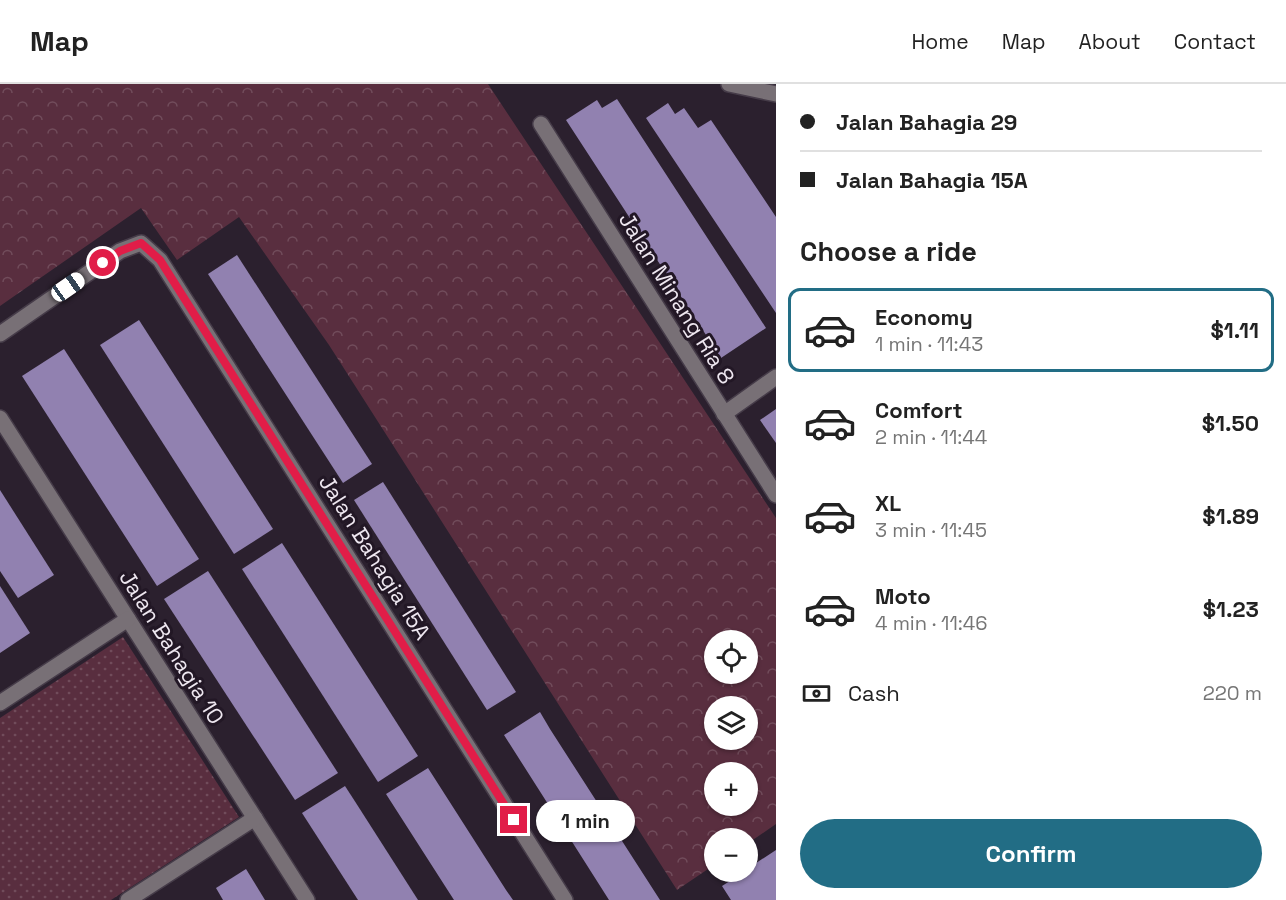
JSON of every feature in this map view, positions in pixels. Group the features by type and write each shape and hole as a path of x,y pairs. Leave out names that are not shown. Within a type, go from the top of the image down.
{"street":[{"path":"729,84 776,94"},
{"name":"Jalan Minang Ria 8","path":"541,124 776,495"},
{"name":"Jalan Bahagia 15A","path":"0,334 120,251 141,243 160,260 565,900"},
{"path":"724,414 776,377"},
{"name":"Jalan Bahagia 10","path":"0,418 307,900"},
{"path":"0,703 128,619"},
{"path":"128,900 255,818"}],"green space":[{"path":"0,84 488,84 776,518 776,824 758,836 758,828 704,828 704,872 677,890 329,345 239,217 177,260 141,208 0,306"},
{"path":"123,637 239,817 111,900 0,900 0,718"}],"building":[{"path":"617,99 766,328 721,358 566,120 597,100 602,108"},
{"path":"668,103 675,114 684,108 698,128 711,120 776,217 776,313 646,118"},
{"path":"237,255 372,464 343,483 208,274"},
{"path":"139,320 273,529 234,554 100,345"},
{"path":"64,349 199,559 157,586 22,376"},
{"path":"776,409 776,443 760,420"},
{"path":"383,482 516,692 487,710 354,500"},
{"path":"0,490 54,575 18,598 0,571"},
{"path":"282,543 418,756 378,782 242,569"},
{"path":"208,571 338,773 295,800 164,599"},
{"path":"0,586 30,633 0,653"},
{"path":"540,712 660,900 609,900 504,735"},
{"path":"428,768 513,900 454,900 386,794"},
{"path":"345,786 418,900 358,900 302,813"},
{"path":"776,850 776,900 731,900 722,886 728,882 758,882 758,862"},
{"path":"246,869 265,900 223,900 216,888"}],"route":[{"path":"103,263 120,251 141,243 160,260 514,820"}]}
